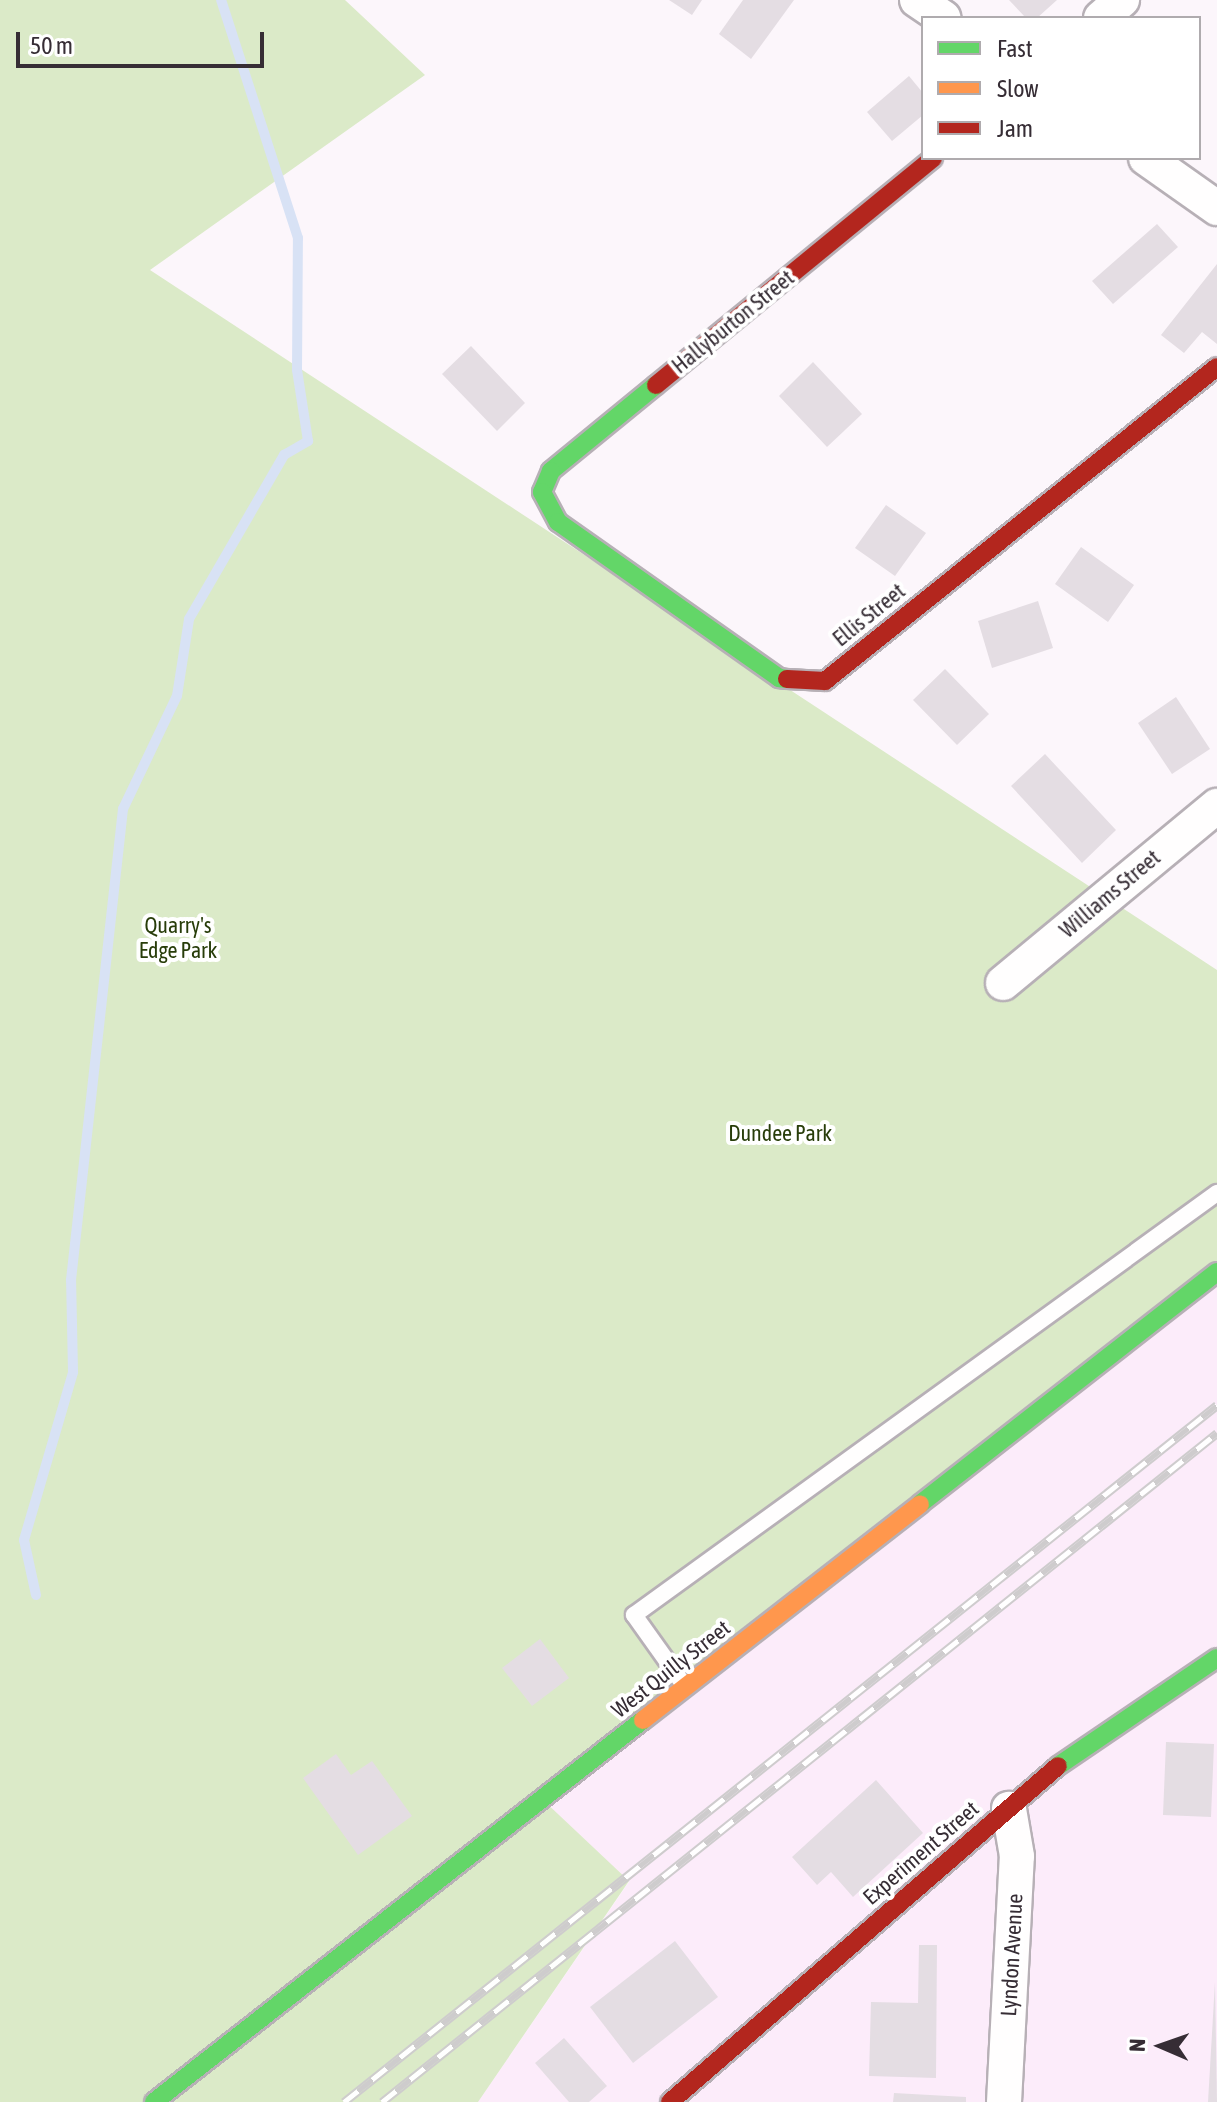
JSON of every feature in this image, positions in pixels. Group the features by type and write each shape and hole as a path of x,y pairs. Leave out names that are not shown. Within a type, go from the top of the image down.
{"street":[{"path":"917,0 941,16"},
{"path":"1103,16 1122,0"},
{"name":"Hallyburton Street","path":"542,492 551,471 931,160"},
{"path":"1149,160 1217,208"},
{"name":"Ellis Street","path":"542,492 558,522 779,678 825,681 1217,367"},
{"name":"Williams Street","path":"1003,983 1217,806"},
{"name":"West Quilly Street","path":"154,2102 1217,1272"},
{"name":"Experiment Street","path":"670,2102 692,2095 1051,1771 1216,1660"},
{"name":"Lyndon Avenue","path":"1004,2102 1017,1856 1009,1809"}],"lane":[{"path":"686,1688 634,1615 1217,1193"}],"shaded area":[{"path":"1217,1271 1217,2102 478,2102 629,1882 540,1797"}],"green space":[{"name":"Dundee Park","path":"0,0 345,0 425,75 150,270 1217,970 1217,1271 541,1798 629,1881 478,2102 0,2102"}],"building":[{"path":"669,0 702,0 692,15"},
{"path":"743,0 794,0 751,59 719,34"},
{"path":"1009,0 1057,0 1039,16 1024,16"},
{"path":"909,76 921,91 921,117 892,141 867,112"},
{"path":"1157,224 1178,247 1113,304 1092,281"},
{"path":"1217,264 1217,344 1202,332 1184,353 1161,335"},
{"path":"471,346 525,403 497,431 442,374"},
{"path":"813,362 862,414 827,447 779,396"},
{"path":"886,505 926,533 895,576 855,548"},
{"path":"1081,547 1134,585 1108,622 1055,584"},
{"path":"1038,601 1053,648 992,668 978,621"},
{"path":"945,669 989,714 957,745 913,700"},
{"path":"1176,697 1210,749 1172,774 1138,723"},
{"path":"1045,754 1116,830 1082,863 1011,786"},
{"path":"540,1639 569,1678 532,1706 502,1668"},
{"path":"1166,1742 1214,1744 1211,1817 1163,1815"},
{"path":"336,1754 351,1775 372,1761 412,1816 358,1855 303,1778"},
{"path":"876,1780 923,1833 853,1897 831,1872 817,1885 792,1857"},
{"path":"675,1941 718,1997 633,2063 590,2007"},
{"path":"919,1945 937,1945 936,2078 869,2076 871,2002 918,2003"},
{"path":"1215,1982 1217,2102 1208,2102"},
{"path":"564,2038 607,2086 589,2102 569,2102 535,2063"},
{"path":"894,2093 966,2097 966,2102 893,2102"}],"waterway":[{"path":"36,1595 24,1540 73,1372 71,1280 123,809 177,696 189,619 284,455 308,441 297,370 298,238 221,0"}],"railway":[{"path":"344,2102 1217,1405"},
{"path":"382,2102 1217,1433"}],"traffic: fast":[{"path":"656,385 551,471 542,492 558,522 779,678 787,679"},
{"path":"920,1504 1217,1272"},
{"path":"1058,1766 1217,1658"},
{"path":"154,2102 643,1720"}],"traffic: slow":[{"path":"643,1720 920,1504"}],"traffic: jam":[{"path":"656,385 931,160"},
{"path":"787,679 825,681 1217,367"},
{"path":"670,2102 1058,1766"}],"park label":[{"name":"Quarry's Edge Park","path":"178,938"}]}
